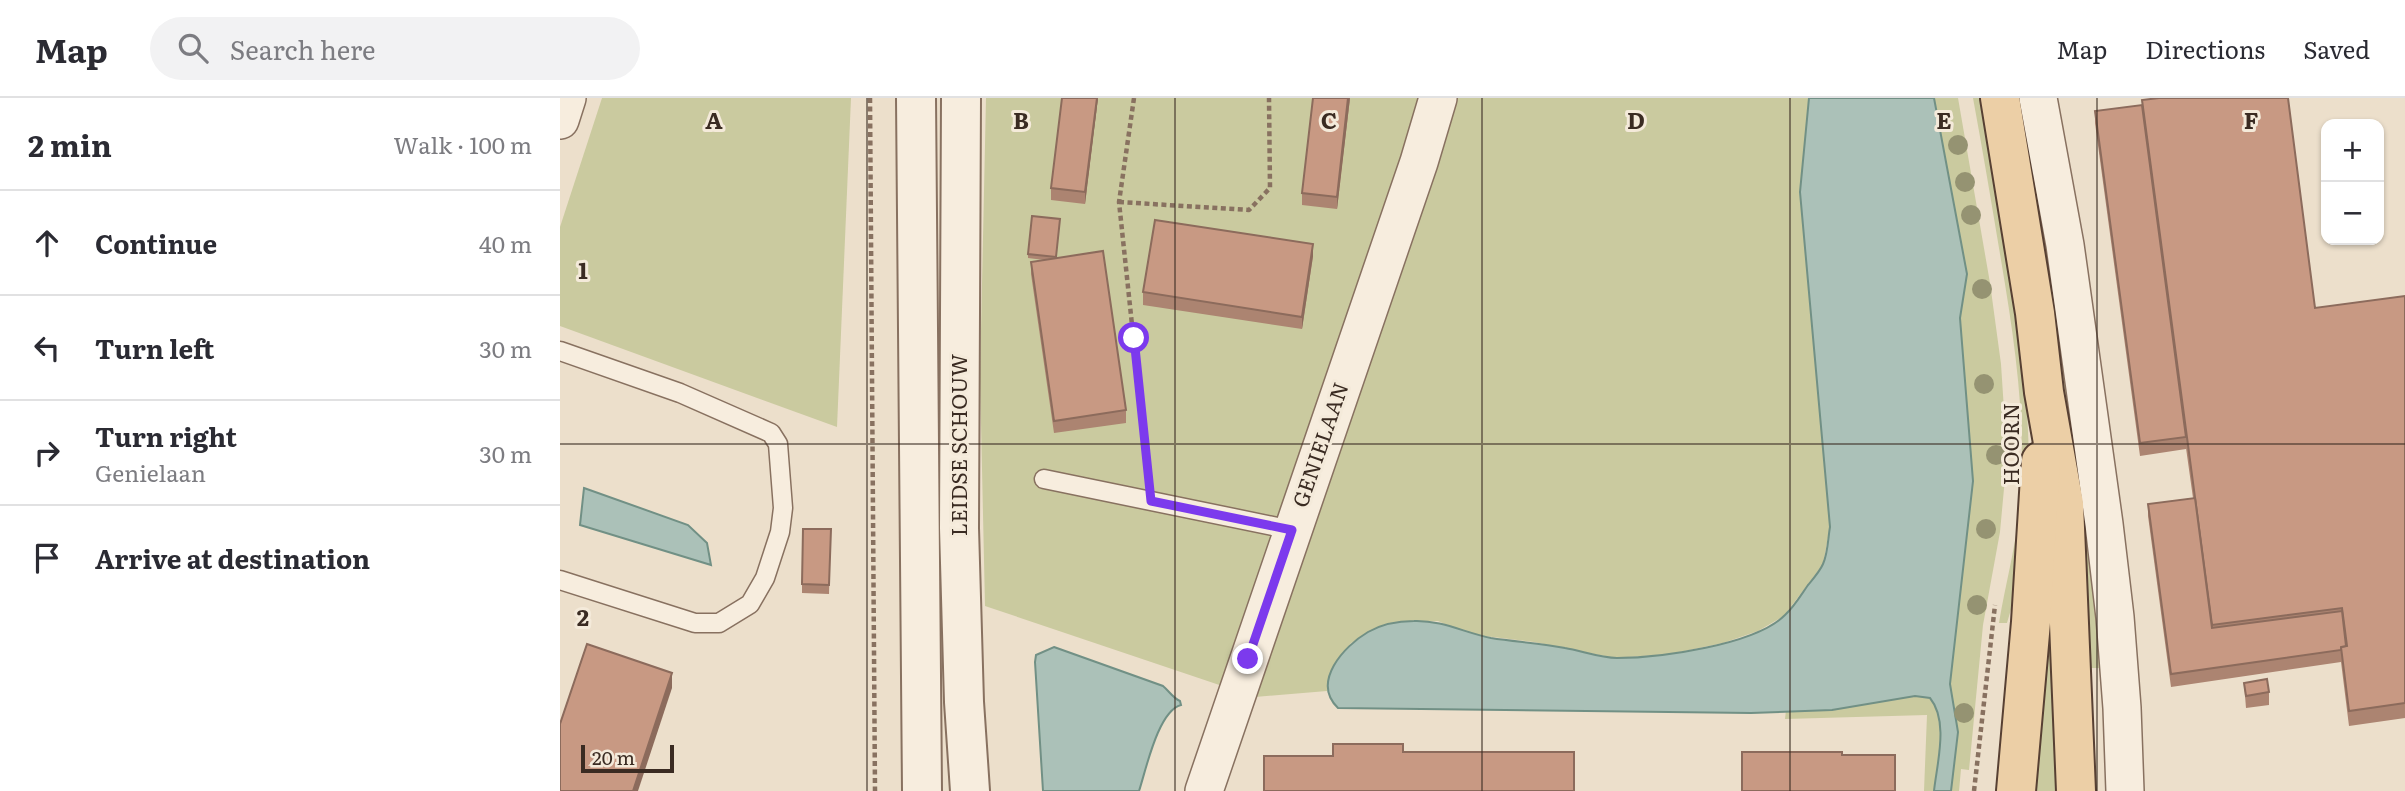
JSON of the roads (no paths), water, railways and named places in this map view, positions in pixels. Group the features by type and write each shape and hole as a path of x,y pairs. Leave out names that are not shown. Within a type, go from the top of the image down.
{"main road":[{"name":"HOORN","path":"2000,98 2035,313 2044,392 2064,504 2076,791"},
{"name":"HOORN","path":"2016,791 2031,622 2044,392"}],"street":[{"path":"560,120 567,98"},
{"name":"LEIDSE SCHOUW","path":"916,98 922,791"},
{"name":"LEIDSE SCHOUW","path":"961,98 959,528 964,702 970,791"},
{"name":"GENIELAAN","path":"1204,791 1419,162 1438,98"},
{"path":"2038,98 2065,245 2104,524 2120,682 2125,791"}],"lane":[{"path":"560,351 680,393 771,433 778,444 783,508 780,532 765,578 750,604 719,623 695,623 560,580"},
{"path":"1044,479 1292,530"}]}
